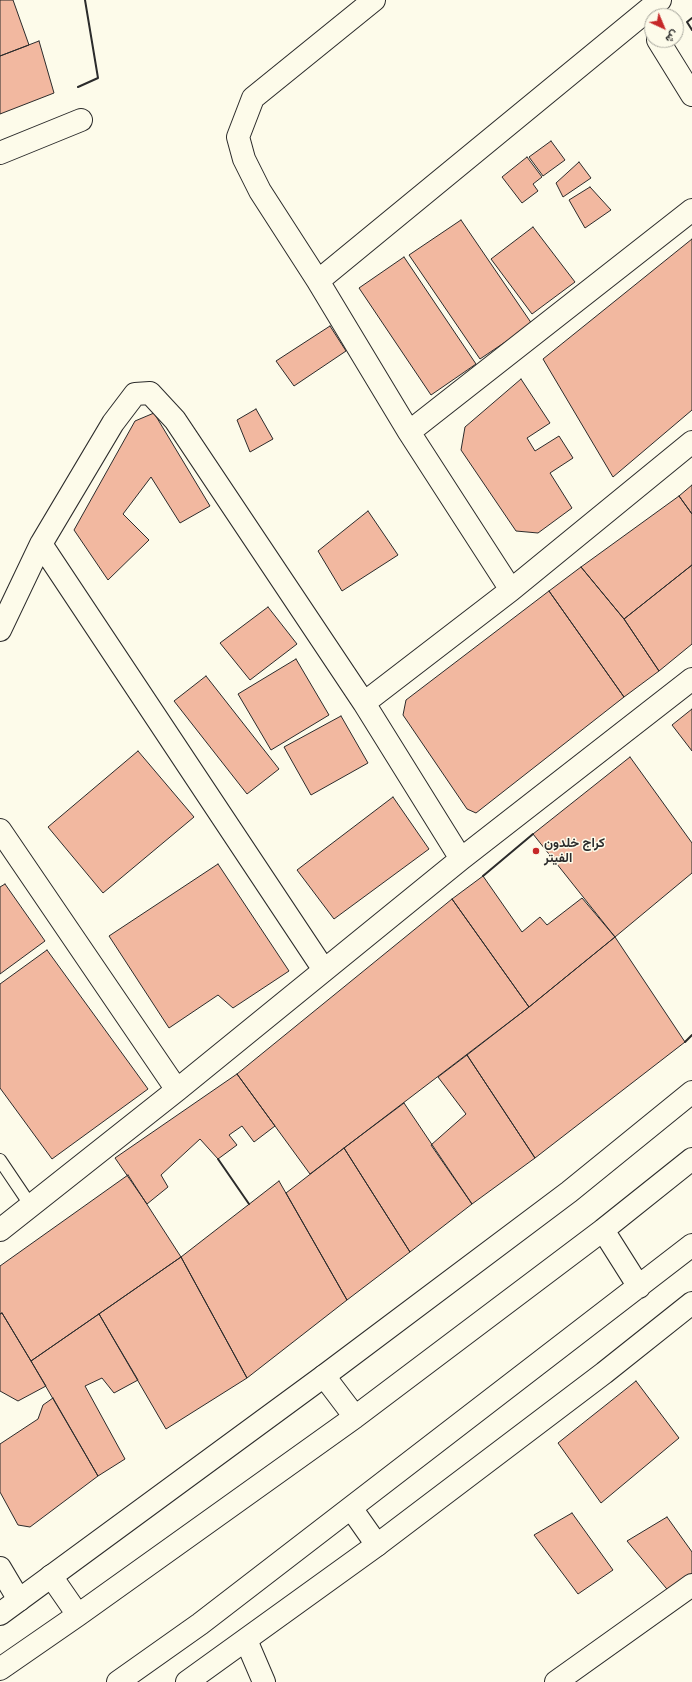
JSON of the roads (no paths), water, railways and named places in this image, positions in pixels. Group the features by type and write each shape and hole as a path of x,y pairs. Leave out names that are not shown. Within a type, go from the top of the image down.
{"main road":[{"path":"374,0 253,98 238,137 244,159 260,191 318,281 409,432 511,590"},
{"path":"318,281 644,24"},
{"path":"663,48 692,95"},
{"path":"0,153 81,120"},
{"path":"409,432 692,210"},
{"path":"0,630 41,544 113,423 135,394 150,393 175,420 364,703 461,859"},
{"path":"364,703 511,590 692,442"},
{"path":"41,544 324,970"},
{"path":"0,1230 177,1090 461,859 692,679"},
{"path":"0,830 177,1090"},
{"path":"0,1614 324,1376 569,1192 692,1092"},
{"path":"0,1669 78,1616 355,1417 603,1230 692,1159"},
{"path":"603,1230 639,1287"},
{"path":"118,1682 200,1624 692,1245"},
{"path":"187,1682 377,1545 604,1373 692,1303"},
{"path":"324,1376 355,1417"},
{"path":"351,1508 377,1545"},
{"path":"0,1568 19,1600"},
{"path":"51,1576 78,1616"},
{"path":"556,1682 692,1585"},
{"path":"246,1640 264,1682"}],"lane":[{"path":"0,1160 31,1206"}],"place":[{"name":"كراج خلدون الفيتر","path":"536,851"}]}
